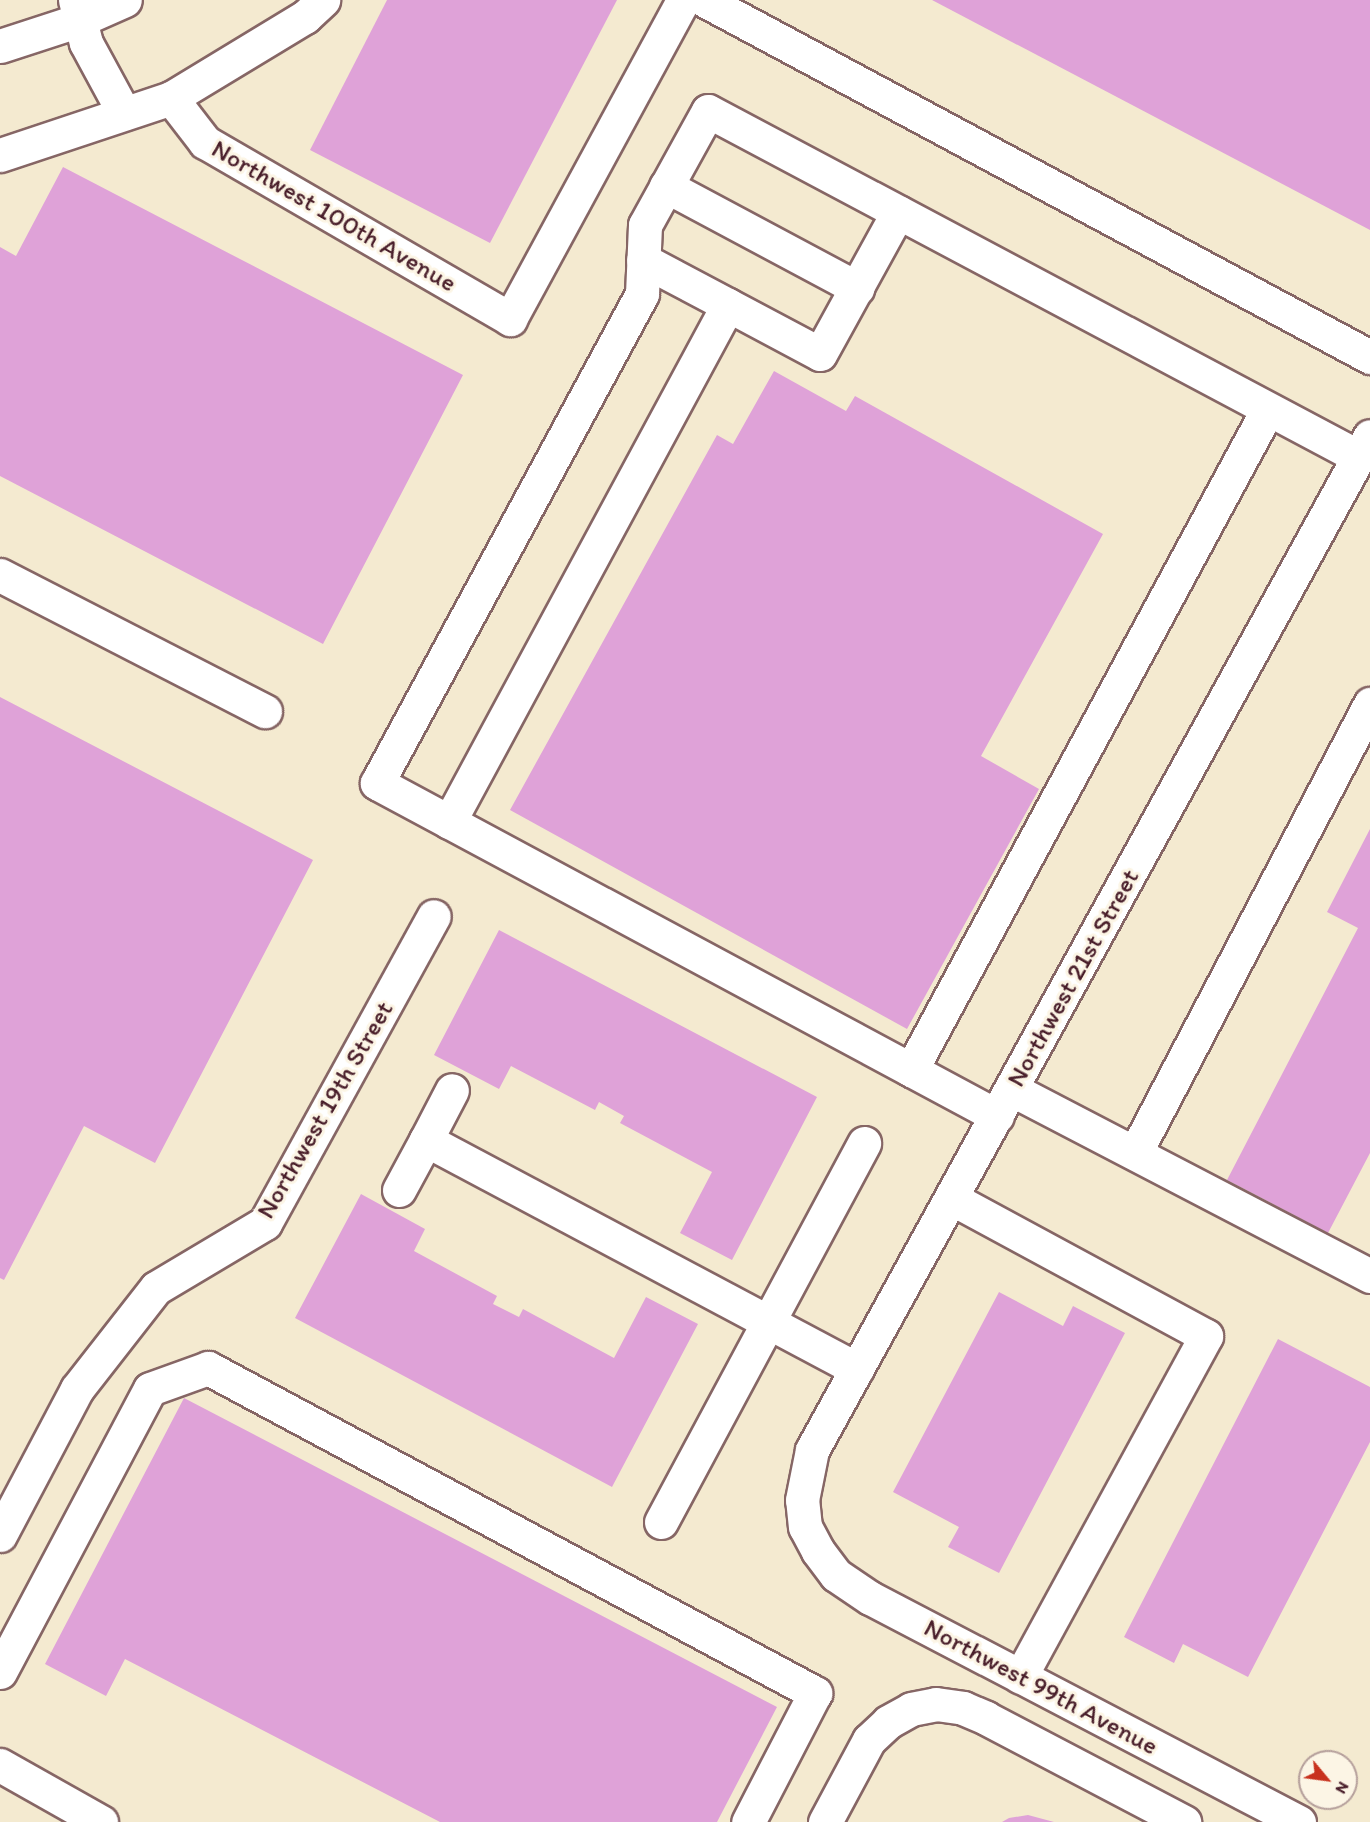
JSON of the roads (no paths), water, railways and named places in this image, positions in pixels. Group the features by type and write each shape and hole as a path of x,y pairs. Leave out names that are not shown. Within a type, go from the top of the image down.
{"street":[{"path":"0,46 78,10 125,0"},
{"path":"0,155 171,98 305,17 323,0"},
{"name":"Northwest 100th Avenue","path":"171,98 205,142 510,319 683,0"},
{"path":"704,0 1370,357"},
{"path":"78,10 86,43 124,113"},
{"path":"1364,447 1268,409 708,111 645,225 642,294 377,783 911,1070 1004,1102 1135,1153 1370,1276"},
{"path":"666,186 857,288"},
{"path":"643,260 820,354 898,212"},
{"path":"449,822 728,305"},
{"path":"911,1070 1268,409"},
{"name":"Northwest 21st Street","path":"805,1527 802,1500 812,1450 1364,447"},
{"path":"0,575 265,711"},
{"path":"1135,1153 1370,704"},
{"name":"Northwest 19th Street","path":"3,1523 77,1389 156,1288 266,1223 434,916"},
{"path":"399,1190 452,1090"},
{"path":"426,1140 857,1369"},
{"path":"661,1522 864,1143"},
{"path":"951,1198 1206,1336 1020,1677"},
{"path":"0,1672 150,1389 208,1368 816,1693 748,1822"},
{"name":"Northwest 99th Avenue","path":"805,1527 836,1575 870,1598 1020,1677 1255,1812 1299,1822"},
{"path":"825,1822 869,1740 888,1722 911,1709 936,1704 963,1708 986,1718 1184,1822"},
{"path":"0,1765 101,1822"}]}
